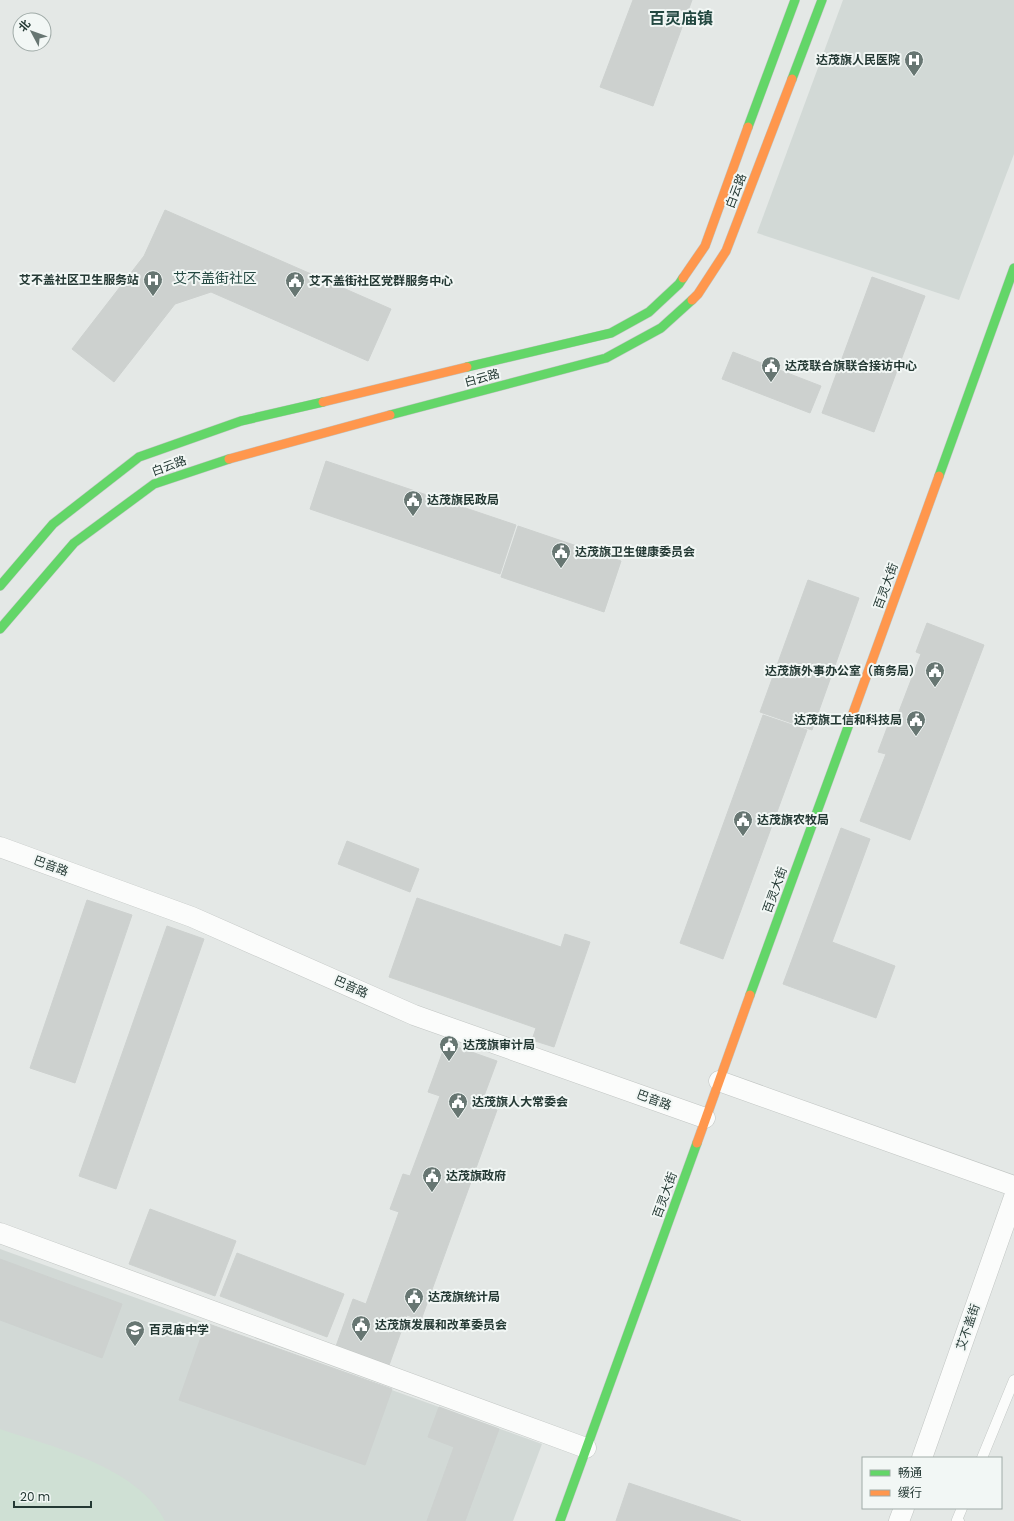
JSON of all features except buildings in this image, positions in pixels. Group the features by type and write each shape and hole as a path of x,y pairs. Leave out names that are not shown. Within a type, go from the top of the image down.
{"street":[{"name":"白云路","path":"0,586 53,524 139,457 241,421 611,333 649,312 679,284 705,246 795,0"},
{"name":"白云路","path":"0,629 74,543 154,484 242,454 606,358 662,328 698,294 726,251 822,0"},
{"name":"百灵大街","path":"560,1521 1014,268"},
{"name":"巴音路","path":"0,847 192,917 414,1015 705,1118"},
{"path":"719,1080 1014,1186"},
{"name":"艾不盖街","path":"922,1457 1014,1197"},
{"path":"0,1233 586,1448"},
{"path":"899,1521 904,1509"}],"lane":[{"path":"982,1457 1014,1380"},
{"path":"959,1521 957,1520 962,1509"}],"shaded area":[{"name":"达茂旗人民医院","path":"843,0 1014,0 1014,154 959,300 757,233"},
{"name":"百灵庙中学","path":"0,1249 542,1444 513,1521 0,1521"}],"green space":[{"path":"0,1429 68,1452 115,1473 135,1486 152,1502 165,1521 0,1521"}],"traffic: fast":[{"path":"748,127 795,0"},
{"path":"792,79 822,0"},
{"path":"939,476 1014,268"},
{"path":"467,367 611,333 649,312 679,284 683,278"},
{"path":"390,415 606,358 661,328 692,300"},
{"path":"0,586 53,524 139,457 241,421 323,402"},
{"path":"0,629 74,543 154,484 229,459"},
{"path":"750,995 852,716"},
{"path":"560,1521 697,1143"}],"traffic: slow":[{"path":"692,300 698,294 726,251 792,79"},
{"path":"683,278 705,246 748,127"},
{"path":"323,402 467,367"},
{"path":"229,459 390,415"},
{"path":"852,716 939,476"},
{"path":"697,1143 750,995"}],"place":[{"name":"达茂旗人民医院","path":"914,77"},
{"name":"艾不盖社区卫生服务站","path":"153,297"},
{"name":"艾不盖街社区党群服务中心","path":"295,298"},
{"name":"达茂联合旗联合接访中心","path":"771,383"},
{"name":"达茂旗民政局","path":"413,517"},
{"name":"达茂旗卫生健康委员会","path":"561,569"},
{"name":"达茂旗外事办公室（商务局）","path":"935,688"},
{"name":"达茂旗工信和科技局","path":"916,737"},
{"name":"达茂旗农牧局","path":"743,837"},
{"name":"达茂旗审计局","path":"449,1062"},
{"name":"达茂旗人大常委会","path":"458,1119"},
{"name":"达茂旗政府","path":"432,1193"},
{"name":"达茂旗统计局","path":"414,1314"},
{"name":"达茂旗发展和改革委员会","path":"361,1342"},
{"name":"百灵庙中学","path":"135,1347"}],"district":[{"name":"百灵庙镇","path":"681,18"},
{"name":"艾不盖街社区","path":"215,278"}]}
